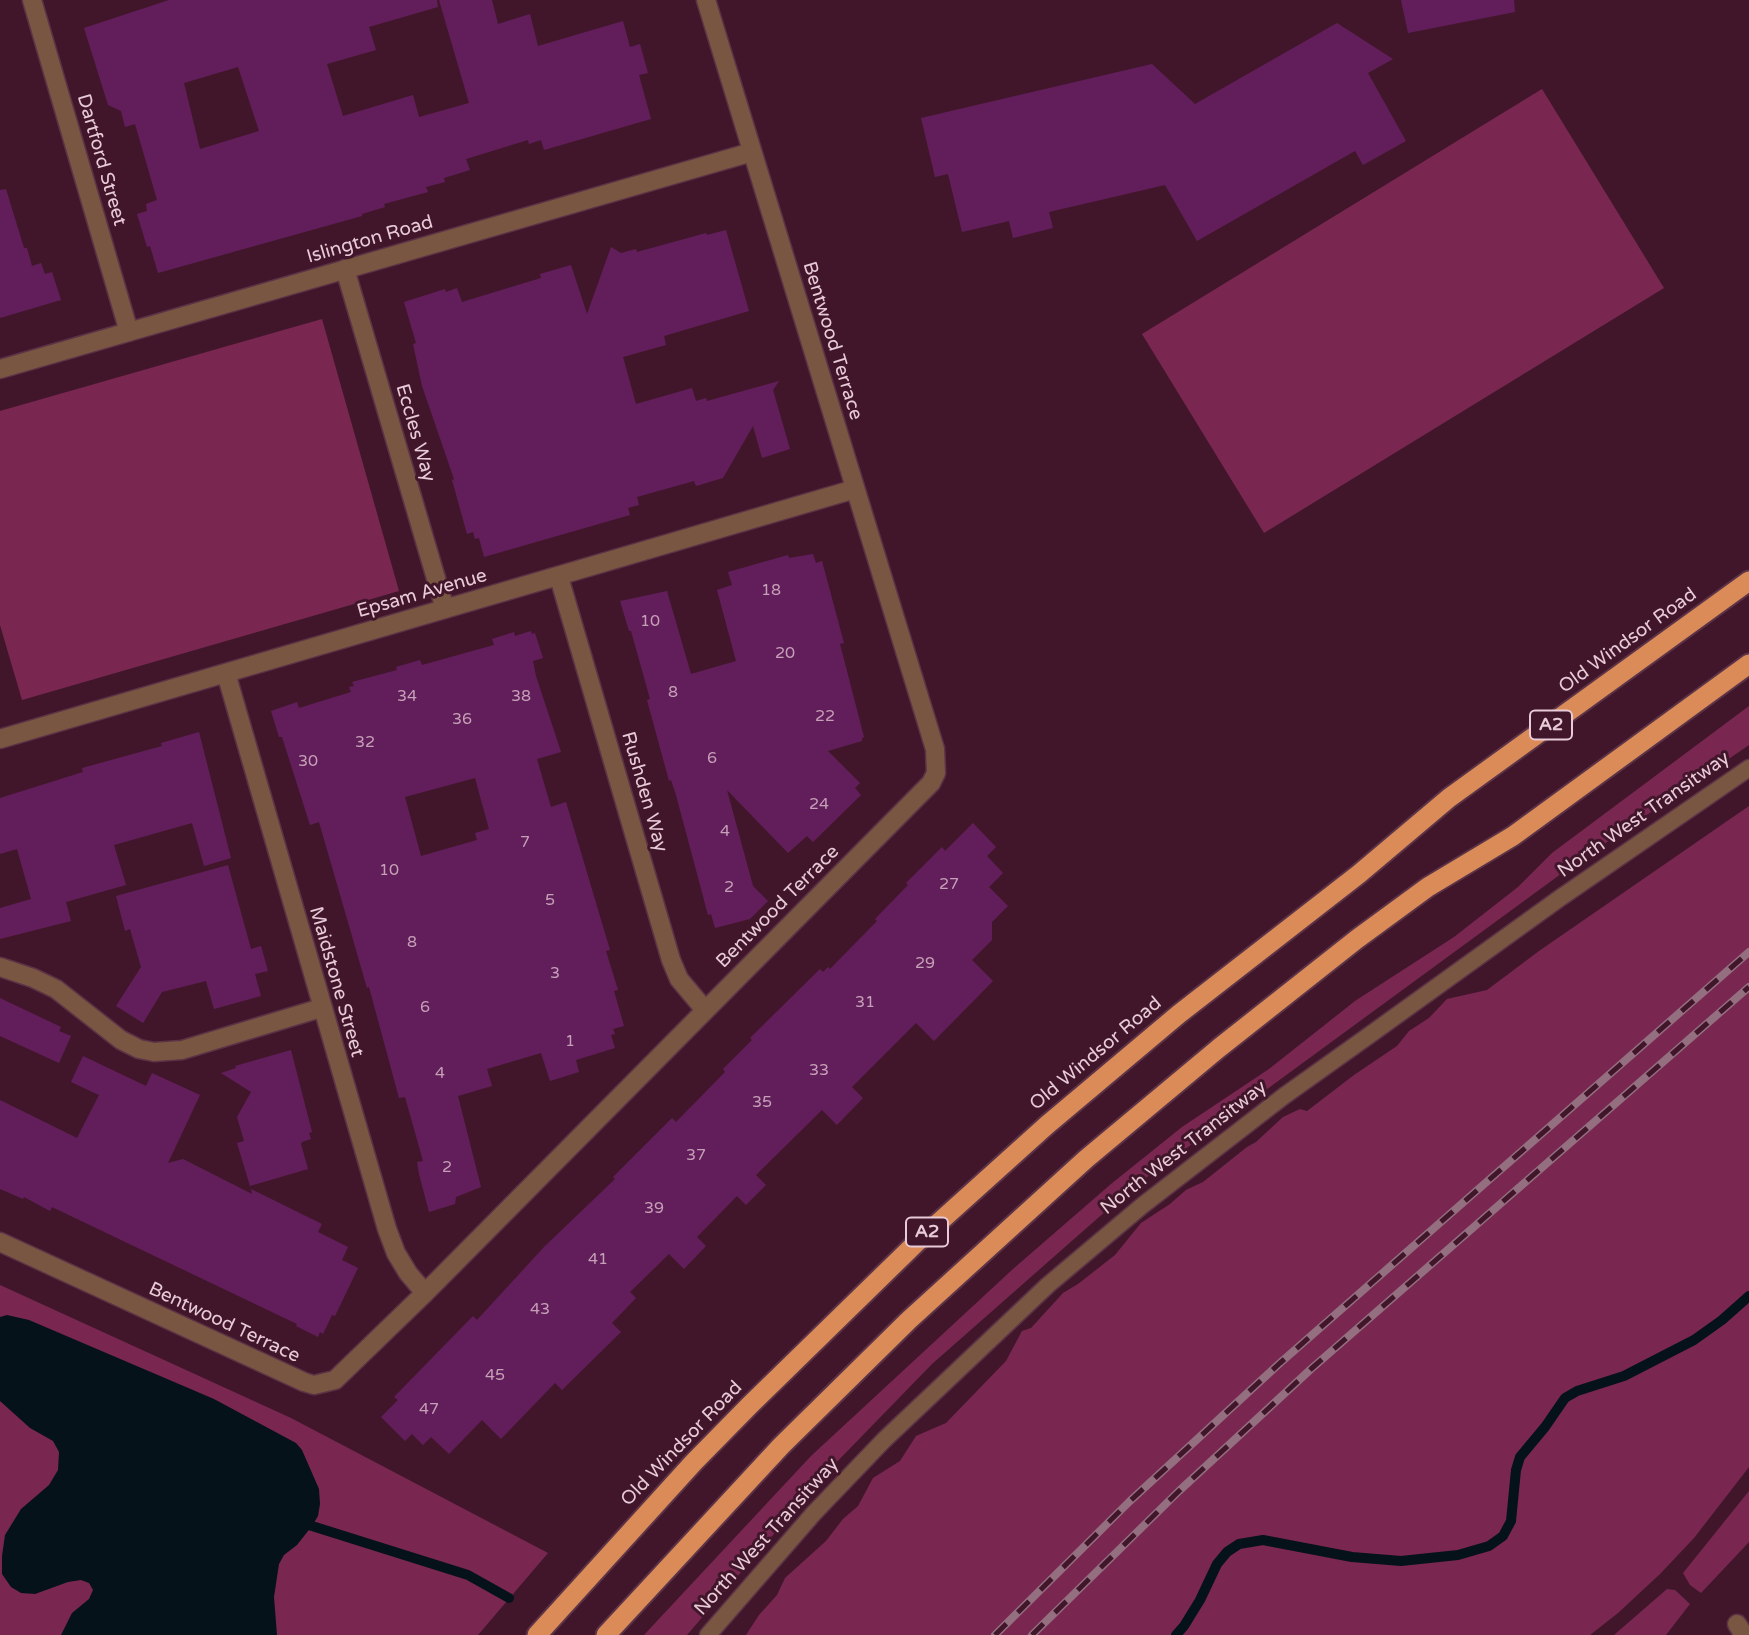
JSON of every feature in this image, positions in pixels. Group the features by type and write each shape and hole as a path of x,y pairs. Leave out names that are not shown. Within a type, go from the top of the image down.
{"highway":[{"name":"Old Windsor Road","path":"537,1635 667,1490 750,1405 916,1243 1046,1125 1180,1014 1359,874 1449,798 1749,582"},
{"name":"A2","path":"606,1635 781,1446 909,1320 1086,1159 1219,1048 1357,939 1428,887 1513,836 1749,664"}],"street":[{"name":"Dartford Street","path":"33,0 129,332"},
{"name":"Bentwood Terrace","path":"0,1242 304,1382 314,1385 335,1380 425,1293 931,783 936,773 935,749 706,0"},
{"name":"Islington Road","path":"0,369 752,152"},
{"name":"Eccles Way","path":"345,269 445,610"},
{"name":"Epsam Avenue","path":"0,739 855,489"},
{"name":"Rushden Way","path":"559,577 671,960 680,979 705,1010"},
{"name":"Maidstone Street","path":"226,673 321,1008 391,1241 408,1273 425,1293"},
{"path":"0,967 56,989 121,1040 139,1049 154,1052 182,1050 321,1008"}],"lane":[{"name":"North West Transitway","path":"708,1635 814,1513 884,1440 1048,1285 1143,1205 1284,1096 1560,898 1749,768"}],"shaded area":[{"path":"1542,89 1664,288 1264,533 1142,334"},
{"path":"322,319 399,591 22,700 0,625 0,411"},
{"path":"1749,706 1749,745 1569,868 1132,1188 932,1364 828,1471 687,1635 644,1635 811,1456 1013,1269 1111,1184 1182,1127 1269,1069 1355,1001 1454,937 1518,887 1552,853"},
{"path":"1749,806 1749,1467 1694,1538 1618,1613 1590,1635 746,1635 777,1595 785,1578 826,1541 843,1519 858,1506 873,1478 900,1461 916,1436 946,1423 1006,1361 1022,1331 1031,1328 1063,1293 1115,1255 1141,1223 1186,1190 1203,1182 1256,1142 1283,1117 1300,1109 1307,1111 1397,1046 1409,1031 1429,1018 1447,999 1487,990"},
{"path":"0,1285 291,1418 548,1553 478,1635 0,1635"},
{"path":"7,1315 29,1320 214,1399 296,1443 302,1450 319,1489 320,1504 318,1516 312,1526 297,1545 284,1555 279,1564 274,1597 277,1635 61,1635 72,1613 89,1599 93,1590 89,1583 81,1580 68,1582 35,1594 21,1593 11,1587 2,1574 5,1535 21,1509 49,1485 58,1470 59,1452 53,1441 30,1428 0,1401 0,1317"},
{"path":"1749,1491 1749,1542 1701,1593 1690,1585 1683,1573"},
{"path":"1667,1589 1675,1590 1690,1604 1666,1635 1614,1635"}],"building":[{"path":"169,0 437,0 438,7 369,27 376,50 327,64 343,116 413,95 419,117 469,103 439,0 492,0 498,24 530,14 538,46 623,21 630,47 640,44 648,73 639,75 651,119 544,150 541,140 529,144 528,140 466,159 470,170 444,178 445,182 426,187 428,192 384,204 385,207 362,216 158,273 137,214 147,211 146,204 157,200 135,124 125,127 121,111 108,105 84,28","holes":["238,67 259,131 200,149 184,83"]},
{"path":"1401,0 1514,0 1515,12 1408,33"},
{"path":"1337,23 1393,59 1368,73 1406,141 1363,165 1355,151 1197,241 1165,185 1049,212 1053,228 1013,238 1009,221 962,232 948,174 935,177 921,118 1152,64 1195,104"},
{"path":"6,189 32,266 41,263 45,274 52,272 61,300 0,318 0,190"},
{"path":"726,230 749,311 664,336 666,345 623,357 636,404 692,388 696,401 706,398 707,401 779,381 773,390 790,449 762,458 753,426 723,478 696,486 694,481 637,497 639,505 628,508 630,515 484,557 479,538 475,539 473,532 467,534 452,480 454,479 422,386 413,344 416,343 404,302 457,288 462,302 541,278 540,274 571,265 587,314 611,247 621,253 636,249 637,252"},
{"path":"813,554 816,563 822,561 844,643 840,644 864,737 862,741 828,751 860,783 855,788 861,795 813,842 807,836 788,853 727,790 753,886 768,901 750,919 715,928 711,914 708,915 676,795 671,780 669,781 647,700 650,699 620,601 667,591 691,674 736,661 717,590 732,585 728,572 788,555 789,558"},
{"path":"531,631 532,634 535,633 543,658 533,661 561,752 537,759 551,807 566,802 610,950 606,951 618,990 614,991 624,1026 613,1029 615,1034 611,1035 615,1048 576,1060 579,1072 550,1081 541,1053 487,1069 492,1086 458,1096 481,1187 456,1197 455,1204 429,1212 417,1162 423,1161 405,1097 399,1098 319,822 310,825 271,711 297,702 299,708 351,692 349,687 354,686 352,682 397,670 396,667 420,660 422,665 494,645 492,639 514,632 515,636","holes":["475,778 489,829 475,833 477,840 421,856 405,797"]},
{"path":"199,732 231,858 204,866 192,823 114,845 126,885 66,902 71,921 0,939 0,908 31,899 17,849 0,854 0,798 83,772 82,768 162,746 161,743"},
{"path":"973,823 996,847 987,856 1003,873 989,887 1008,906 992,922 992,940 972,960 993,981 934,1041 916,1023 852,1087 863,1098 837,1125 822,1110 756,1175 766,1185 746,1205 737,1196 697,1237 706,1246 684,1269 669,1254 630,1292 636,1298 612,1323 621,1332 562,1390 555,1383 501,1439 482,1420 449,1454 431,1437 423,1445 412,1434 405,1441 381,1417 398,1400 394,1397 473,1316 477,1320 544,1247 615,1179 613,1177 672,1118 676,1122 725,1072 723,1069 752,1040 750,1038 820,969 823,972 828,967 830,969 877,921 875,919 908,885 906,883 942,847 945,851"},
{"path":"228,865 251,949 261,946 268,971 255,974 261,996 214,1009 206,981 162,992 143,1023 116,1006 141,967 130,929 125,931 116,896"},
{"path":"0,998 61,1027 59,1031 71,1036 59,1063 0,1036"},
{"path":"291,1050 312,1132 309,1133 311,1139 301,1144 308,1169 250,1186 237,1143 244,1141 237,1117 251,1092 221,1073 236,1068 235,1066"},
{"path":"83,1056 146,1086 152,1073 200,1095 168,1163 183,1159 252,1194 251,1189 322,1224 318,1232 348,1247 342,1260 358,1268 335,1316 332,1315 323,1334 320,1332 318,1337 296,1326 297,1324 52,1207 50,1211 24,1197 23,1199 0,1189 0,1100 77,1138 99,1095 71,1082"}],"waterway":[{"path":"1176,1635 1200,1600 1217,1564 1227,1552 1239,1544 1263,1540 1352,1557 1401,1561 1458,1555 1489,1546 1503,1536 1511,1521 1516,1470 1520,1457 1565,1398 1577,1391 1624,1376 1694,1340 1749,1296"},
{"path":"301,1520 312,1526 468,1575 509,1598"}],"railway":[{"path":"995,1635 1130,1501 1280,1363 1749,952"},
{"path":"1032,1635 1179,1491 1311,1369 1749,987"}]}
